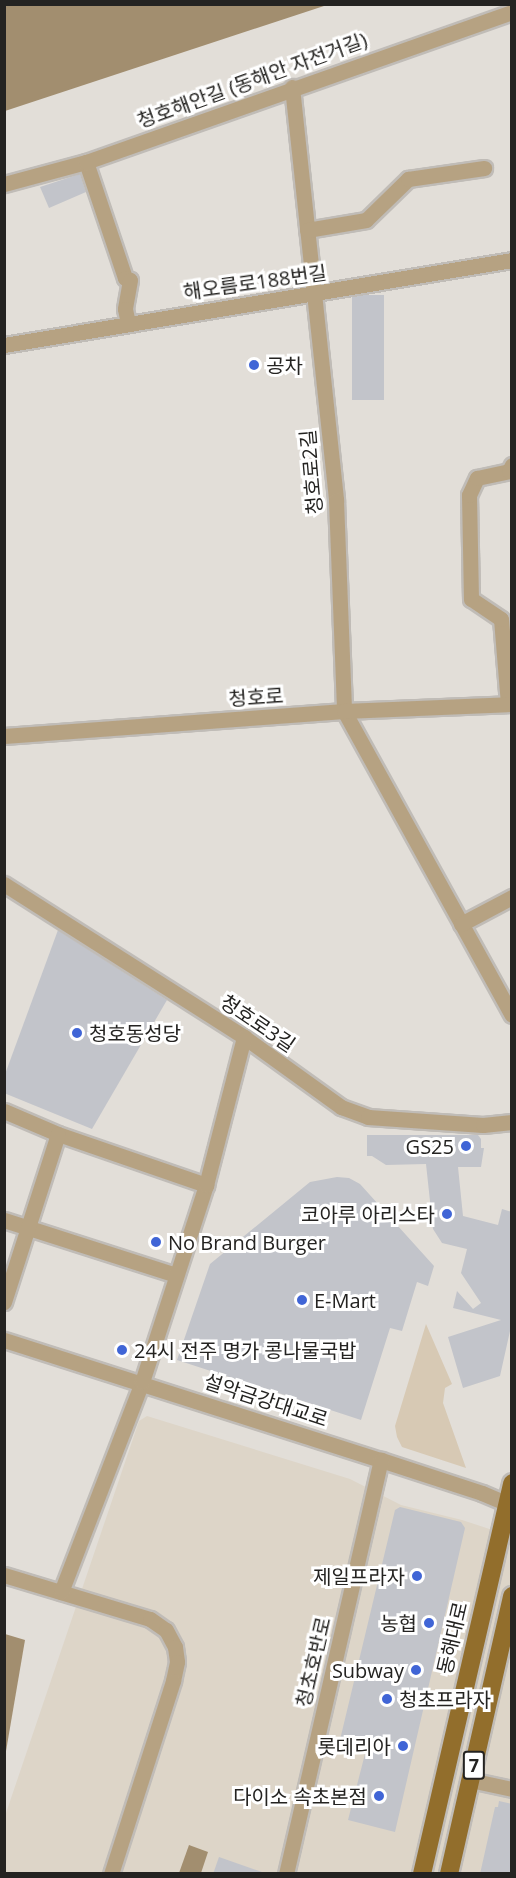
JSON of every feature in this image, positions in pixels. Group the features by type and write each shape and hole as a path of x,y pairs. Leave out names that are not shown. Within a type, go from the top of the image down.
{"main road":[{"name":"동해대로","path":"422,1874 509,1505 512,1482"},
{"name":"7","path":"449,1874 512,1596"}],"street":[{"name":"청호해안길 (동해안 자전거길)","path":"4,184 86,162 292,87 512,12"},
{"name":"청호로2길","path":"292,87 336,500 344,711"},
{"path":"86,162 125,278 130,280 125,309 128,323"},
{"path":"307,230 366,220 408,179 484,168"},
{"name":"해오름로188번길","path":"4,345 314,292 339,291 512,260"},
{"path":"510,704 501,619 471,599 469,495 477,478 509,471 512,465"},
{"name":"청호로","path":"4,736 344,711 510,704"},
{"path":"344,711 512,1015"},
{"name":"청호로3길","path":"4,884 244,1037 341,1107 368,1117 483,1125 512,1122"},
{"path":"461,924 512,897"},
{"path":"61,1592 142,1382 206,1185 244,1037"},
{"path":"4,1111 58,1134 206,1185"},
{"path":"4,1302 58,1134"},
{"path":"4,1220 176,1275"},
{"name":"설악금강대교로","path":"4,1340 142,1382 381,1460 482,1493 509,1505"},
{"name":"청초호반로","path":"286,1874 381,1460"},
{"path":"4,1575 159,1624 172,1638 177,1662 173,1681 111,1874"},
{"path":"470,1780 512,1789"}],"shaded area":[{"path":"5,4 327,4 327,5 5,111"},
{"path":"426,1324 452,1384 445,1388 443,1403 466,1468 402,1447 397,1437 395,1426"},
{"path":"147,1416 350,1479 401,1505 462,1520 511,1536 511,1873 5,1874 5,1816 139,1421"},
{"path":"4,1634 25,1640 5,1757"},
{"path":"189,1845 208,1852 201,1873 179,1873"}],"building":[{"path":"80,174 86,192 49,208 40,187"},
{"path":"384,295 384,400 352,400 352,297"},
{"path":"58,930 167,1000 92,1129 4,1093 4,1077"},
{"path":"367,1135 478,1135 481,1139 481,1148 484,1148 481,1167 458,1167 463,1216 498,1225 502,1209 512,1212 512,1322 500,1376 463,1388 448,1337 501,1320 453,1308 457,1291 473,1309 481,1303 461,1273 467,1249 442,1243 433,1229 426,1164 386,1165 372,1156 367,1156"},
{"path":"337,1177 349,1178 360,1184 434,1266 428,1286 417,1282 402,1331 390,1328 361,1420 177,1360 210,1264 310,1182"},
{"path":"400,1507 461,1522 465,1528 395,1832 348,1820 366,1750 339,1744 395,1510"},
{"path":"499,1801 512,1804 512,1874 480,1874 495,1807 498,1807"},
{"path":"219,1857 262,1872 261,1874 213,1874"}],"place":[{"name":"공차","path":"254,365"},
{"name":"청호동성당","path":"77,1033"},
{"name":"GS25","path":"466,1146"},
{"name":"코아루 아리스타","path":"447,1214"},
{"name":"No Brand Burger","path":"156,1242"},
{"name":"E-Mart","path":"302,1300"},
{"name":"24시 전주 명가 콩나물국밥","path":"122,1350"},
{"name":"제일프라자","path":"417,1576"},
{"name":"농협","path":"429,1623"},
{"name":"Subway","path":"416,1670"},
{"name":"청초프라자","path":"387,1699"},
{"name":"롯데리아","path":"403,1746"},
{"name":"다이소 속초본점","path":"379,1796"}]}
